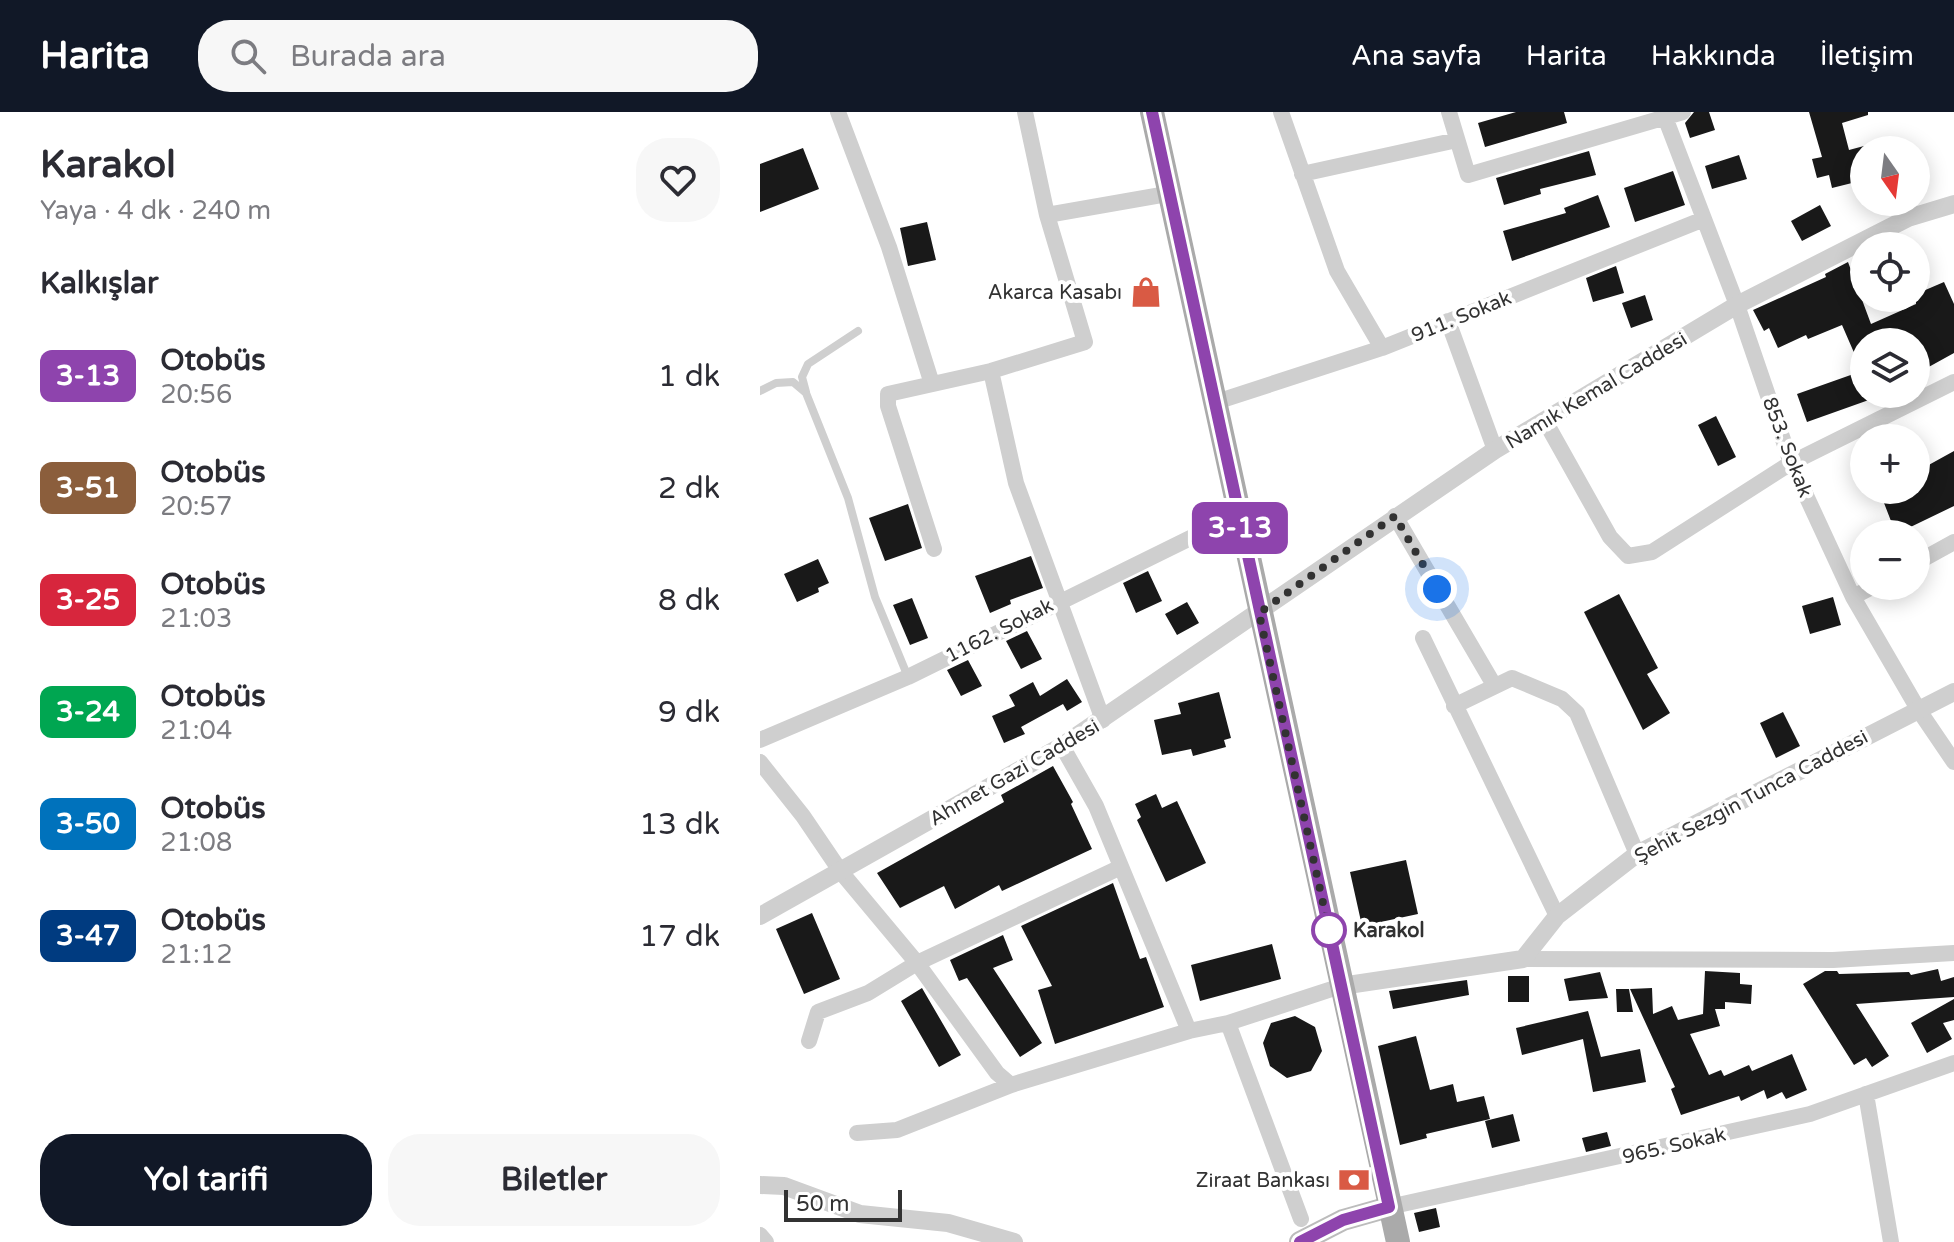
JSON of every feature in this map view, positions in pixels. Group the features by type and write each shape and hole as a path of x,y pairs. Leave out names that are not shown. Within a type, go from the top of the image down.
{"main road":[{"path":"1152,112 1167,194 1398,1242"},
{"path":"1300,1242 1343,1220 1389,1207"}],"street":[{"path":"838,112 889,247 932,384"},
{"path":"934,549 888,406 888,394 991,371 1085,342 1047,215 1025,112"},
{"path":"1281,112 1337,271 1382,348"},
{"path":"1449,112 1468,175 1683,112"},
{"name":"853. Sokak","path":"1664,116 1737,305 1791,463 1850,591"},
{"path":"1302,174 1457,140"},
{"path":"1047,215 1167,194"},
{"name":"Namık Kemal Caddesi","path":"1259,613 1395,516 1495,450 1737,305 1908,218 1954,204"},
{"name":"911. Sokak","path":"1213,403 1382,348 1704,219"},
{"path":"1448,321 1495,450"},
{"path":"991,371 1016,483 1103,720"},
{"path":"1545,421 1610,537 1628,556 1652,552 1791,463 1954,382"},
{"name":"1162. Sokak","path":"760,740 908,677 1237,515"},
{"path":"1395,516 1494,685"},
{"path":"1930,555 1954,542"},
{"name":"853. Sokak","path":"1855,600 1918,709 1954,762"},
{"name":"Ahmet Gazi Caddesi","path":"760,916 1062,746 1259,613"},
{"path":"1423,638 1557,916"},
{"path":"1454,706 1512,678 1562,699 1577,713 1637,854"},
{"name":"Şehit Sezgin Tunca Caddesi","path":"1523,959 1557,916 1637,854 1954,692"},
{"path":"1062,746 1096,806 1189,1031"},
{"path":"760,762 803,816 841,872 917,963 997,1073 1011,1085"},
{"path":"809,1041 818,1012 868,993 917,963 1121,867"},
{"path":"857,1133 897,1130 1011,1085 1189,1031 1228,1023 1341,986 1523,959 1833,960 1954,953"},
{"path":"1228,1023 1301,1219"},
{"name":"965. Sokak","path":"1389,1207 1810,1114 1954,1063"},
{"path":"1866,1094 1891,1242"},
{"path":"760,1185 784,1186 860,1214 948,1223 1014,1242"},
{"path":"760,1235 766,1242"}],"lane":[{"path":"858,331 808,364 802,377 848,498 875,597 908,677"},
{"path":"760,391 776,383 793,382 806,393"}],"building":[{"path":"1516,112 1564,112 1567,123 1485,147 1478,123"},
{"path":"1694,112 1709,112 1715,130 1690,138 1685,123"},
{"path":"1809,112 1868,112 1868,115 1842,123 1850,150 1850,184 1832,188 1829,175 1817,178 1812,159 1822,157"},
{"path":"803,148 819,189 760,212 760,164"},
{"path":"1589,151 1596,175 1540,189 1541,194 1504,205 1496,178"},
{"path":"1739,155 1747,179 1712,189 1705,166"},
{"path":"1673,171 1685,205 1635,222 1624,188"},
{"path":"1598,195 1610,227 1512,261 1503,231 1566,213 1564,208"},
{"path":"1820,205 1831,226 1802,241 1791,221"},
{"path":"927,222 936,260 908,266 900,228"},
{"path":"1848,262 1850,312 1867,312 1871,324 1898,312 1930,312 1930,288 1944,282 1954,304 1954,353 1930,366 1930,328 1850,328 1850,343 1842,325 1808,339 1806,335 1778,348 1769,328 1764,331 1753,310 1826,277 1825,274"},
{"path":"1616,266 1624,293 1593,302 1586,278"},
{"path":"1645,295 1653,320 1631,328 1622,303"},
{"path":"1850,375 1850,407 1807,422 1797,394"},
{"path":"1716,416 1736,457 1718,466 1698,425"},
{"path":"1954,451 1954,506 1925,520 1891,520 1884,504 1930,504 1930,464"},
{"path":"908,504 922,548 885,561 869,518"},
{"path":"1031,556 1043,588 1010,600 1011,604 990,613 975,576"},
{"path":"818,559 829,583 818,588 819,592 797,602 784,574"},
{"path":"1148,571 1162,601 1136,613 1123,583"},
{"path":"1619,594 1658,668 1647,674 1670,713 1643,730 1584,612"},
{"path":"1833,597 1841,625 1810,634 1802,606"},
{"path":"912,598 928,638 910,645 893,605"},
{"path":"1187,602 1199,623 1177,635 1165,614"},
{"path":"1027,631 1042,659 1021,669 1006,641"},
{"path":"968,660 982,686 961,696 947,670"},
{"path":"1067,679 1082,702 1067,711 1063,704 1021,727 1025,734 1004,743 992,716 1015,706 1009,695 1033,682 1040,696"},
{"path":"1219,692 1231,738 1224,740 1226,747 1193,756 1191,749 1162,755 1154,720 1181,714 1178,703"},
{"path":"1783,712 1800,746 1776,758 1760,723"},
{"path":"1053,766 1073,802 1071,804 1092,849 1002,891 999,885 955,909 944,886 900,908 877,873 1004,802 1001,795"},
{"path":"1156,794 1162,808 1177,801 1206,863 1166,882 1137,820 1141,817 1135,804"},
{"path":"1406,860 1418,914 1362,926 1350,872"},
{"path":"1113,883 1140,959 1146,957 1164,1007 1055,1044 1038,990 1052,986 1021,926"},
{"path":"812,913 840,979 804,994 776,929"},
{"path":"1003,935 1013,960 993,968 1042,1043 1020,1057 967,978 959,981 950,960"},
{"path":"1272,944 1281,979 1200,1001 1191,965"},
{"path":"1938,969 1941,981 1954,977 1954,997 1856,1004 1889,1056 1872,1067 1866,1058 1854,1065 1803,984 1825,971 1837,971 1839,974 1909,972 1911,975"},
{"path":"1705,971 1740,973 1740,984 1752,985 1751,1004 1725,1002 1725,1009 1715,1009 1720,1026 1690,1034 1709,1075 1721,1070 1724,1076 1749,1065 1752,1071 1792,1054 1807,1090 1786,1099 1782,1092 1767,1099 1764,1090 1741,1101 1739,1096 1681,1115 1671,1089 1675,1087 1630,989 1652,988 1653,1014 1672,1006 1678,1020 1703,1014"},
{"path":"1600,972 1608,998 1569,1001 1564,979"},
{"path":"1508,976 1529,976 1529,1002 1508,1002"},
{"path":"1467,980 1469,995 1393,1009 1389,991"},
{"path":"922,988 961,1055 939,1067 901,1001"},
{"path":"1616,989 1629,989 1633,1012 1617,1012"},
{"path":"1954,999 1954,1020 1943,1023 1952,1039 1927,1053 1911,1023"},
{"path":"1588,1011 1601,1057 1640,1049 1646,1082 1593,1092 1583,1039 1522,1055 1516,1028"},
{"path":"1295,1016 1315,1027 1322,1051 1311,1071 1287,1078 1270,1066 1263,1043 1271,1023"},
{"path":"1416,1036 1430,1090 1453,1084 1457,1102 1484,1096 1490,1119 1426,1134 1427,1138 1400,1145 1378,1046"},
{"path":"1513,1114 1520,1141 1492,1148 1485,1121"},
{"path":"1607,1132 1611,1146 1586,1152 1582,1138"},
{"path":"1436,1208 1440,1227 1419,1232 1414,1213"}],"bus line":[{"name":"3-13","path":"1152,112 1167,194 1389,1207 1343,1220 1300,1242"}],"place":[{"name":"Akarca Kasabı","path":"1146,292"},
{"name":"Karakol","path":"1329,930"},
{"name":"Ziraat Bankası","path":"1354,1180"}],"route":[{"path":"1329,930 1259,613 1395,516 1437,589"}]}
